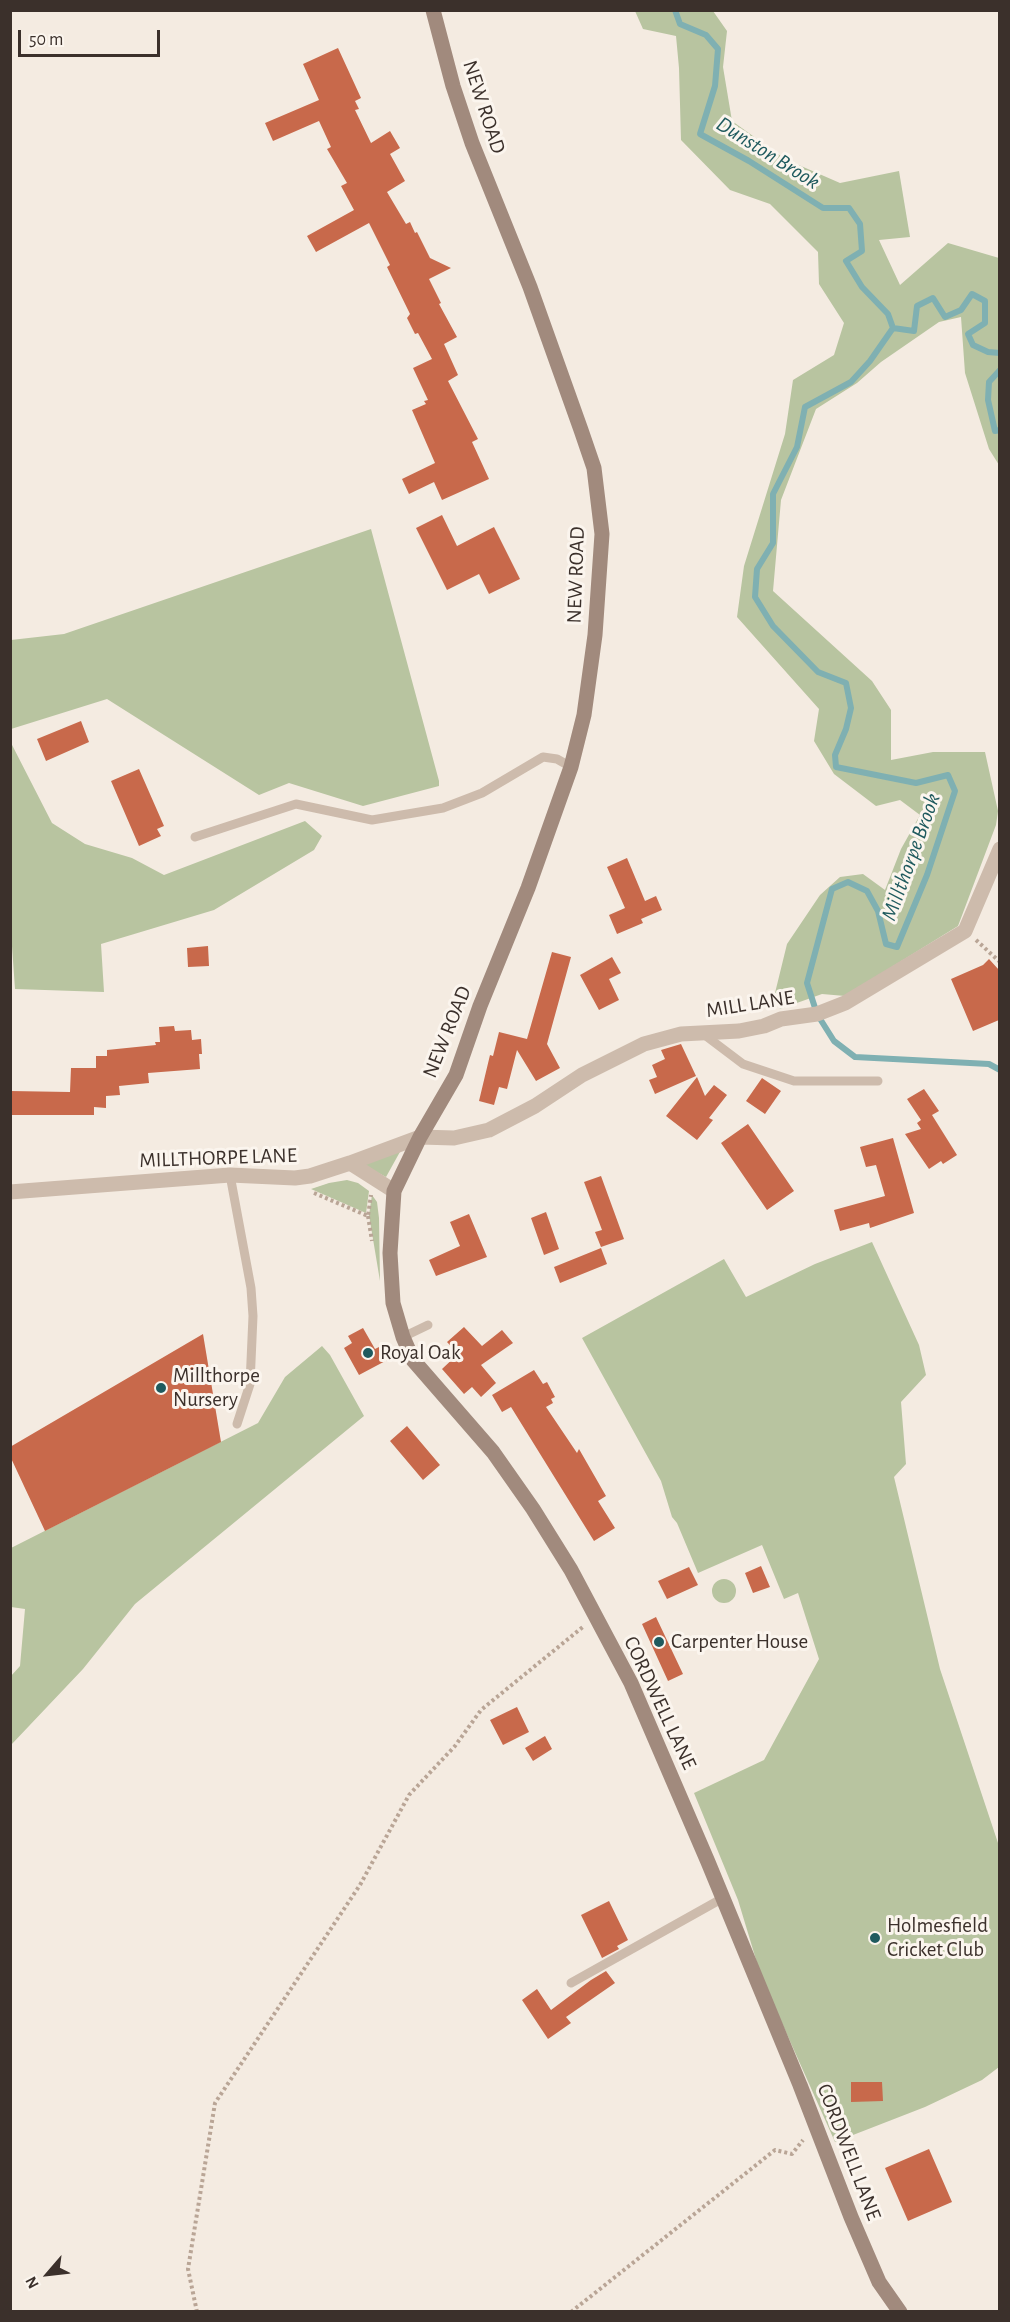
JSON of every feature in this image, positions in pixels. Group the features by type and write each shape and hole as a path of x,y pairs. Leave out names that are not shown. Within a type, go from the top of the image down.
{"main road":[{"name":"NEW ROAD","path":"420,1137 456,1075 480,1006 528,888 571,767 584,715 595,635 602,534 594,468 558,362 461,111 433,10"},
{"name":"CORDWELL LANE","path":"420,1137 394,1191 390,1253 393,1303 403,1337 413,1360 493,1452 533,1509 596,1617 631,1683 723,1898 800,2085 851,2217 879,2282 900,2312"}],"street":[{"path":"964,931 999,849"},
{"name":"MILL LANE","path":"420,1137 454,1138 489,1130 535,1106 582,1075 644,1044 681,1034 739,1031 764,1026 781,1019 817,1014 845,1003 964,931"},
{"name":"MILLTHORPE LANE","path":"10,1192 230,1175 295,1178 310,1176 420,1137"},
{"path":"350,1163 394,1191"}],"lane":[{"path":"195,837 296,804 372,820 443,808 482,793 543,757 557,759 571,767"},
{"path":"702,1033 743,1064 794,1081 878,1082"},
{"path":"230,1175 251,1288 253,1316 250,1384 237,1424"},
{"path":"403,1337 428,1325"},
{"path":"571,1983 723,1898"}],"path":[{"path":"964,931 999,962"},
{"path":"295,1178 308,1190 368,1216 375,1179"},
{"path":"197,2312 188,2269 215,2103 360,1885 409,1795 454,1746 481,1710 596,1617"},
{"path":"571,2312 775,2150 792,2154"}],"green space":[{"path":"635,11 713,11 727,31 723,67 732,121 785,159 840,183 899,171 910,237 879,240 900,285 948,243 999,258 999,465 989,449 965,373 961,317 939,322 881,362 857,383 816,409 781,500 773,591 872,681 891,710 891,760 933,752 985,752 998,811 996,825 958,926 845,996 822,994 780,1009 775,993 787,944 820,895 840,877 863,874 885,890 901,849 920,815 900,800 876,806 834,774 814,741 819,709 737,617 744,566 785,434 793,380 834,355 844,323 819,284 818,252 770,204 730,190 681,140 676,36 643,29"},
{"path":"371,529 439,786 363,806 289,783 259,795 107,699 11,729 11,640 64,634"},
{"path":"10,741 52,823 85,844 132,858 164,875 305,821 322,836 314,850 214,910 101,944 104,992 15,989 10,918"},
{"path":"401,1150 386,1177 363,1165"},
{"path":"347,1180 358,1183 369,1191 366,1213 311,1189"},
{"path":"372,1195 377,1202 379,1218 380,1281 369,1215"},
{"path":"872,1242 919,1345 926,1375 901,1402 906,1464 894,1477 940,1669 999,1846 999,2067 982,2080 925,2107 835,2142 761,1976 738,1900 694,1793 764,1760 819,1659 798,1593 784,1599 762,1545 698,1573 677,1523 672,1517 661,1481 582,1338 724,1259 746,1297 815,1264"},
{"path":"322,1346 330,1355 364,1416 135,1604 83,1669 11,1745 11,1676 20,1666 25,1609 11,1607 11,1548 258,1423 285,1377"},
{"path":"724,1579 729,1580 735,1586 735,1596 729,1602 724,1603 719,1602 713,1596 712,1591 713,1586 719,1580"}],"building":[{"path":"338,48 361,98 355,101 359,109 355,110 371,143 390,131 400,148 390,154 405,181 387,192 406,224 410,222 415,233 417,232 430,258 451,268 429,279 441,303 439,304 457,337 444,344 458,375 448,381 478,439 472,442 489,479 442,500 434,482 409,494 402,479 435,463 412,410 426,404 424,401 428,400 413,368 432,359 407,318 410,314 387,267 390,265 369,223 316,252 307,236 354,210 341,186 347,183 327,149 331,147 319,121 273,141 265,123 319,100 303,64"},
{"path":"442,515 457,546 494,527 520,579 489,594 479,574 447,590 416,528"},
{"path":"81,721 89,742 46,761 37,739"},
{"path":"139,769 164,826 157,829 161,836 139,846 111,781"},
{"path":"627,858 645,901 656,896 662,910 641,919 643,923 617,934 609,915 625,908 607,867"},
{"path":"208,946 209,966 188,967 187,948"},
{"path":"552,952 571,957 547,1044 560,1068 536,1081 517,1050 507,1089 499,1087 494,1105 479,1101 490,1055 493,1056 499,1032 527,1039"},
{"path":"612,957 621,973 609,979 619,1000 599,1010 580,975"},
{"path":"989,959 999,970 999,1020 973,1031 951,979 983,965"},
{"path":"174,1026 175,1031 191,1030 192,1040 201,1039 200,1069 148,1073 149,1083 119,1086 120,1095 106,1096 106,1108 94,1107 94,1115 10,1115 10,1091 70,1092 71,1068 96,1068 96,1056 107,1056 107,1050 156,1045 155,1042 160,1042 159,1027"},
{"path":"681,1044 696,1076 655,1094 649,1080 657,1077 652,1065 665,1059 661,1050"},
{"path":"697,1077 705,1096 714,1085 727,1095 709,1118 713,1120 697,1140 666,1116"},
{"path":"762,1078 781,1091 765,1114 746,1101"},
{"path":"924,1089 939,1111 932,1115 957,1155 929,1169 905,1134 921,1129 917,1123 921,1120 907,1099"},
{"path":"748,1124 794,1191 767,1210 721,1143"},
{"path":"893,1138 914,1213 870,1228 869,1223 840,1231 834,1210 885,1196 876,1165 866,1167 860,1147"},
{"path":"601,1176 624,1239 601,1247 595,1232 602,1230 584,1182"},
{"path":"546,1212 559,1249 544,1255 531,1218"},
{"path":"469,1214 487,1257 436,1276 429,1260 460,1246 450,1222"},
{"path":"601,1248 607,1264 560,1283 554,1267"},
{"path":"464,1327 482,1346 502,1330 513,1343 481,1365 496,1383 481,1397 472,1387 464,1394 442,1369 458,1354 447,1342"},
{"name":"Royal Oak","path":"363,1328 375,1349 383,1345 391,1358 359,1375 344,1348 352,1343 348,1336"},
{"name":"Millthorpe Nursery","path":"203,1334 221,1442 45,1531 10,1456 10,1447"},
{"path":"534,1370 543,1384 547,1382 555,1397 551,1399 553,1403 546,1407 577,1453 579,1449 606,1496 598,1501 615,1528 594,1541 511,1407 502,1412 492,1395"},
{"path":"407,1426 440,1465 423,1480 390,1441"},
{"path":"761,1566 770,1587 753,1593 745,1573"},
{"path":"689,1567 698,1585 667,1599 658,1581"},
{"name":"Carpenter House","path":"656,1617 683,1674 668,1681 642,1624"},
{"path":"517,1707 529,1732 503,1745 490,1720"},
{"path":"545,1736 552,1749 533,1761 525,1748"},
{"path":"609,1901 628,1940 617,1946 619,1949 602,1958 581,1915"},
{"path":"606,1971 615,1983 566,2017 571,2023 548,2039 522,2000 537,1989 551,2010"},
{"path":"851,2082 882,2082 883,2101 851,2102"},
{"path":"929,2149 952,2202 908,2221 885,2168"}],"waterway":[{"name":"Dunston Brook","path":"675,10 680,24 706,35 718,49 715,86 700,134 749,161 823,208 849,208 860,224 862,251 846,261 862,287 888,314 893,328"},
{"path":"893,328 914,331 917,306 933,298 945,317 961,310 972,294 985,301 985,323 968,334 973,345 988,352 1000,353"},
{"name":"Millthorpe Brook","path":"893,328 870,361 851,382 805,407 797,447 773,494 773,543 757,569 755,597 773,626 818,672 846,683 851,708 846,729 835,755 836,767 916,783 948,775 955,791 927,875 897,947 886,944 878,911 867,891 848,882 832,889 807,983 817,1014 834,1041 855,1057 989,1064 1000,1070"},
{"path":"1000,370 989,382 988,400 995,431 1000,430"}],"place":[{"name":"Royal Oak","path":"368,1353"},
{"name":"Millthorpe Nursery","path":"161,1388"},
{"name":"Carpenter House","path":"659,1642"},
{"name":"Holmesfield Cricket Club","path":"875,1938"}]}
